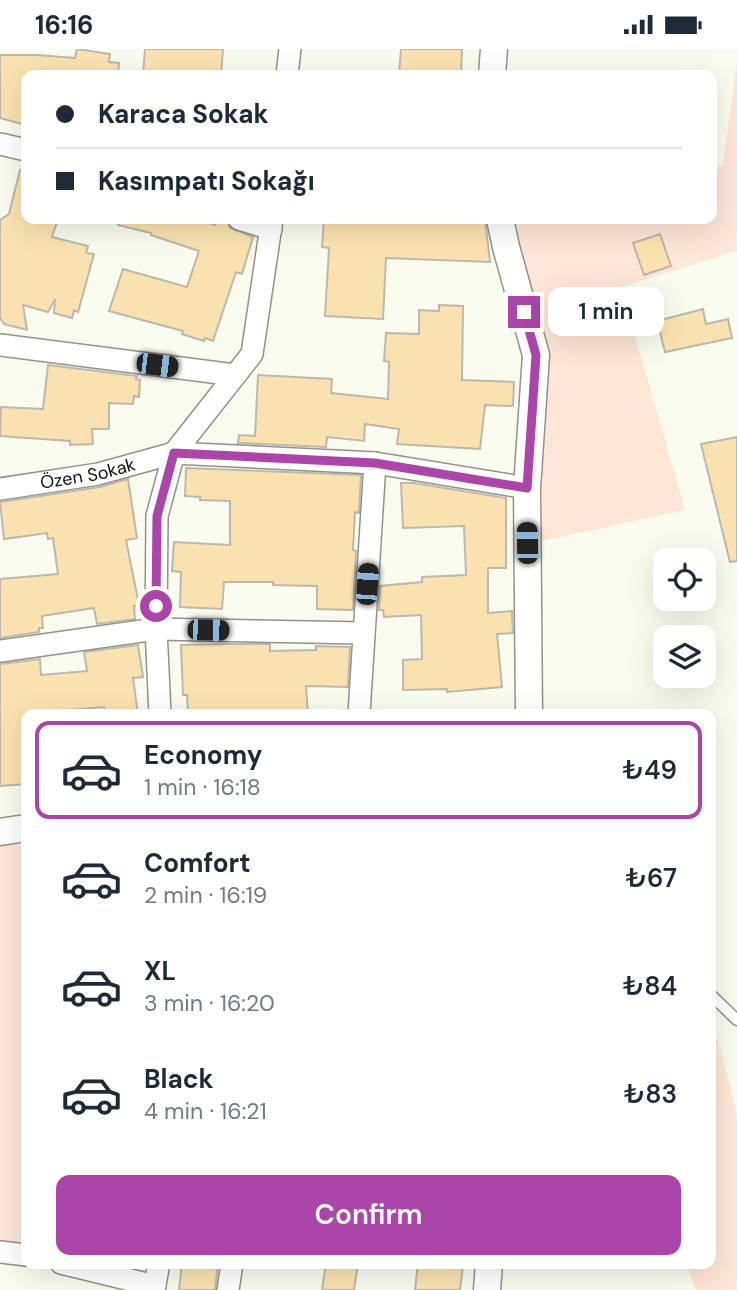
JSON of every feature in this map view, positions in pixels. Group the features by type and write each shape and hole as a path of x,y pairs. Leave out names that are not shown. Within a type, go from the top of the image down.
{"street":[{"path":"288,70 290,49"},
{"path":"492,70 494,49"},
{"path":"0,144 21,150"},
{"path":"160,709 156,629 157,516 174,453 252,354 272,224"},
{"path":"501,224 536,355 527,488 522,709"},
{"path":"0,345 235,375"},
{"name":"Özen Sokak","path":"0,489 98,474 174,453 375,463 527,488"},
{"path":"359,709 375,463"},
{"path":"0,650 156,629 363,633"},
{"path":"0,832 21,829"},
{"path":"1,1255 21,1255"},
{"path":"84,1269 155,1288 158,1269"},
{"path":"228,1290 231,1269"},
{"path":"487,1290 489,1269"}],"lane":[{"path":"716,1000 737,1020"}],"shaded area":[{"path":"737,61 737,251 621,287 685,510 542,541 543,355 508,224 717,224 717,167 723,165"},
{"path":"21,844 21,1244 0,1242 0,846"},
{"path":"716,1040 737,1115 737,1290 696,1290 689,1269 716,1269"}],"building":[{"path":"77,49 110,54 109,62 119,63 118,70 21,70 21,124 0,118 0,55 75,58"},
{"path":"145,49 223,49 221,70 143,70"},
{"path":"401,49 462,49 461,70 399,70"},
{"path":"21,170 21,224 56,224 52,237 88,246 86,253 94,254 78,312 74,310 72,318 54,313 55,299 48,312 23,305 27,330 4,324 0,318 0,220 9,214"},
{"path":"228,224 230,228 253,237 242,274 236,272 213,341 205,338 204,341 182,334 183,331 109,311 123,269 187,287 199,251 151,233 118,225"},
{"path":"324,224 486,224 490,262 386,258 383,319 325,316 329,248 322,247"},
{"path":"660,234 671,266 644,275 633,243"},
{"path":"439,305 463,306 462,380 514,382 513,406 485,405 480,449 397,444 399,429 365,424 364,441 327,437 326,447 238,443 239,435 255,436 258,375 332,379 331,393 388,399 389,362 384,361 386,333 419,334 419,310 439,311"},
{"path":"703,309 706,324 728,319 732,338 665,352 657,321"},
{"path":"48,365 137,376 136,379 140,380 139,397 134,396 133,404 109,403 109,429 92,429 93,444 70,445 70,441 0,436 1,407 43,409"},
{"path":"737,437 737,561 730,562 701,444"},
{"path":"186,468 361,475 359,513 355,512 353,610 317,609 317,586 273,585 273,582 224,582 222,609 180,607 181,572 172,571 174,542 230,545 230,501 200,500 200,497 185,496"},
{"path":"128,479 137,538 126,540 139,605 134,606 135,619 97,624 94,608 42,616 43,628 39,628 39,632 0,638 0,579 58,574 53,538 48,539 47,533 4,539 0,502 100,487"},
{"path":"401,483 506,498 506,568 488,568 488,613 512,611 513,633 497,634 502,687 447,692 447,689 403,690 403,660 422,659 421,615 384,617 383,610 379,610 380,586 422,582 422,577 466,575 464,526 403,528"},
{"path":"270,644 270,651 316,650 316,646 350,647 348,687 306,686 308,709 188,709 187,695 183,695 181,645"},
{"path":"138,645 143,677 133,678 137,709 21,709 21,784 0,786 0,664 40,659 41,675 87,671 84,652"},
{"path":"181,1269 217,1269 215,1290 179,1290"},
{"path":"325,1269 357,1269 354,1290 322,1290"},
{"path":"417,1269 463,1269 460,1290 415,1290"}],"route":[{"path":"156,606 157,516 174,453 375,463 527,488 536,355 524,312"}]}
